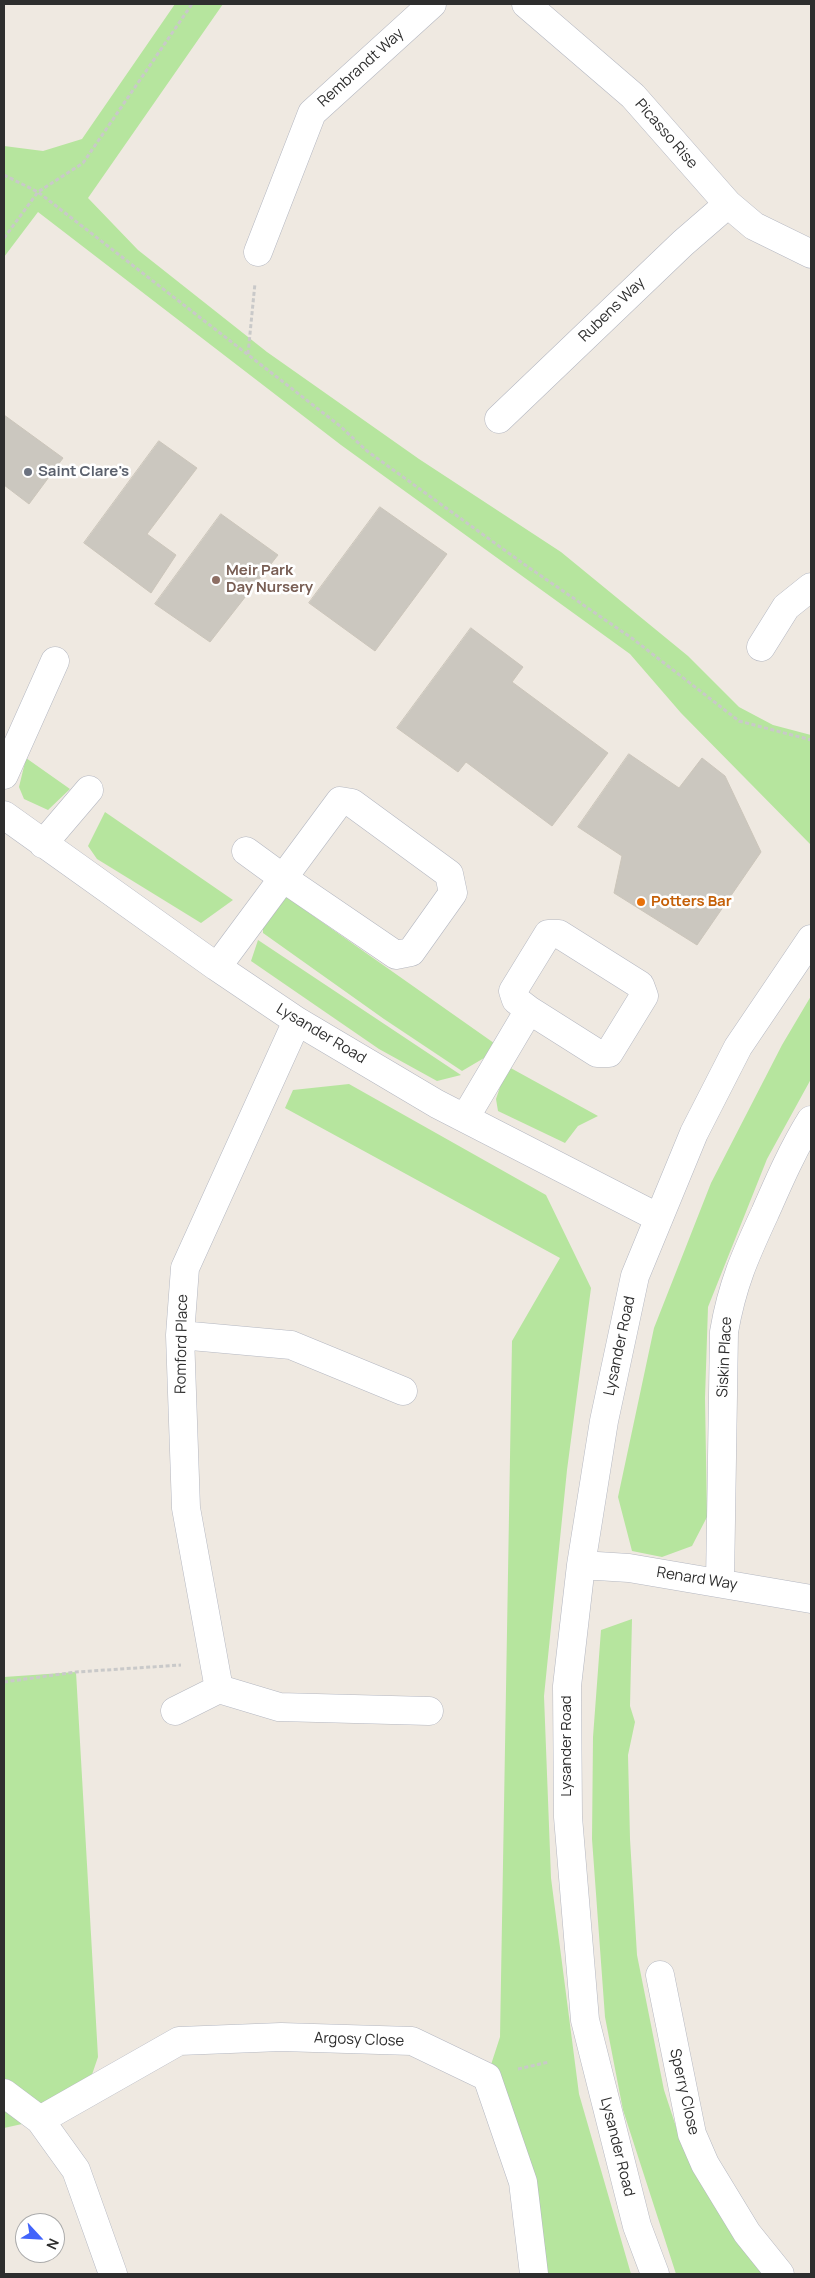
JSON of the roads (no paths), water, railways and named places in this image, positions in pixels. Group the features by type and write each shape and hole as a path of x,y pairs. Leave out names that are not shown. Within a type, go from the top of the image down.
{"street":[{"name":"Rembrandt Way","path":"258,252 312,113 432,4"},
{"name":"Picasso Rise","path":"526,4 633,96 728,204 754,226 811,254"},
{"name":"Rubens Way","path":"499,419 683,243 728,204"},
{"path":"761,647 786,608 811,587"},
{"path":"4,775 55,661"},
{"path":"43,844 89,790"},
{"path":"217,967 283,878 340,801 352,803 449,874 453,893 411,952 396,955 283,878 246,851"},
{"name":"Lysander Road","path":"4,815 217,967 297,1021 437,1104 659,1218"},
{"path":"548,934 559,934 640,985 644,996 609,1053 597,1053 529,1010 516,1000 513,991 548,934"},
{"name":"Lysander Road","path":"655,2274 637,2226 585,2020 568,1817 567,1696 581,1565 604,1421 635,1276 694,1133 738,1047 811,939"},
{"path":"465,1118 529,1010"},
{"name":"Romford Place","path":"219,1689 186,1508 180,1335 185,1268 297,1021"},
{"name":"Siskin Place","path":"720,1582 724,1332 730,1297 742,1263 782,1174 811,1120"},
{"path":"180,1335 291,1345 404,1391"},
{"name":"Renard Way","path":"581,1565 629,1568 811,1599"},
{"path":"176,1711 219,1689 280,1707 429,1711"},
{"name":"Sperry Close","path":"660,1975 692,2134 705,2164 747,2233 780,2274"},
{"name":"Argosy Close","path":"40,2120 179,2041 281,2037 412,2041 487,2077 523,2182 534,2274"},
{"path":"4,2093 40,2120 76,2170 113,2274"}],"place":[{"name":"Saint Clare's","path":"28,472"},
{"name":"Meir Park Day Nursery","path":"216,580"},
{"name":"Potters Bar","path":"641,902"}]}
